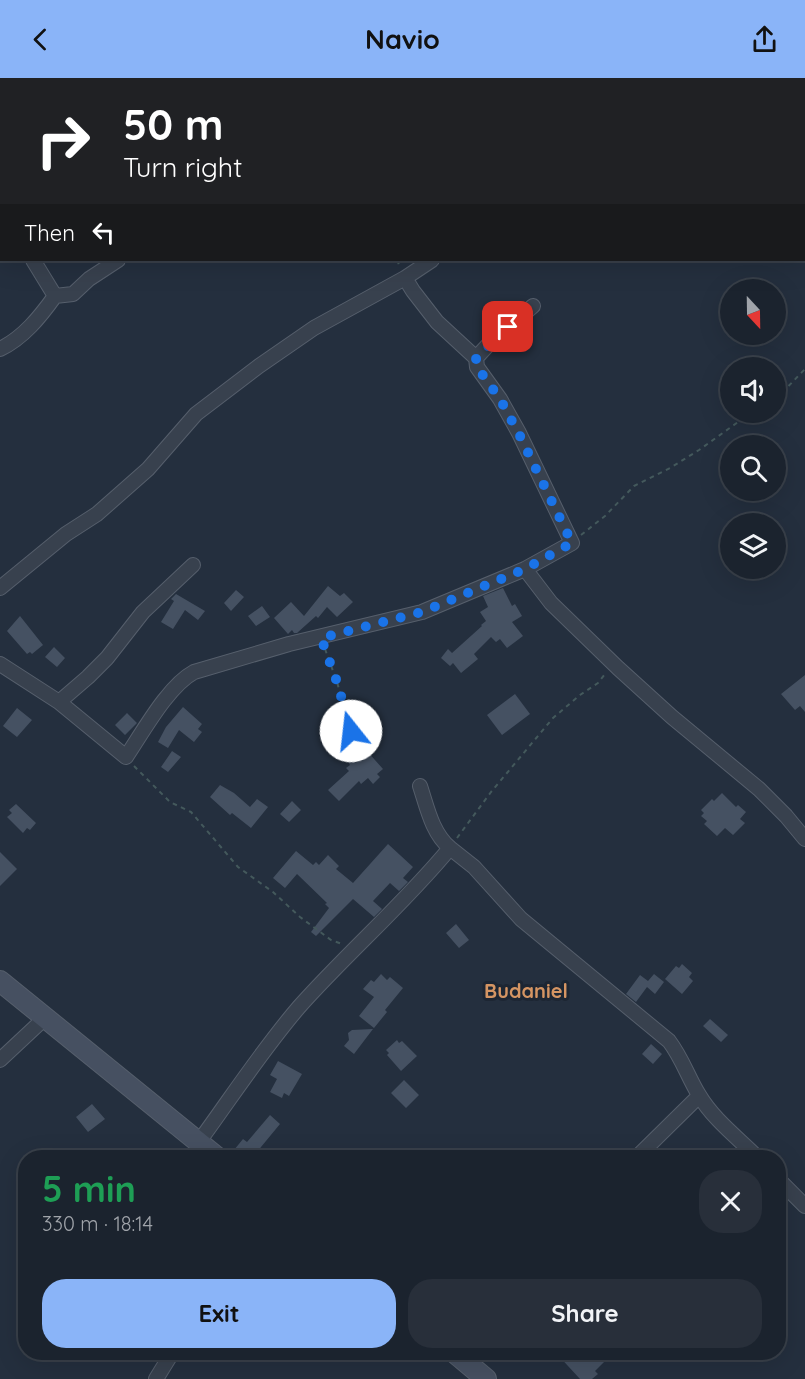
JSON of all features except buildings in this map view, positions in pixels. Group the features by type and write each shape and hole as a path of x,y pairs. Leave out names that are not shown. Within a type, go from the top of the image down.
{"main road":[{"path":"0,981 207,1150"},
{"path":"465,1360 486,1379"}],"street":[{"path":"34,261 55,296"},
{"path":"0,349 12,343 43,314 55,296 73,294 89,279 116,261"},
{"path":"0,588 105,507 148,469 196,414 259,366 314,328 405,278 430,261"},
{"path":"0,664 59,702 126,757 174,687 184,677 194,672 289,644 422,612 525,569 572,543 519,434 500,399 477,367 476,358 437,322 405,278"},
{"path":"476,358 533,306"},
{"path":"59,702 107,658 143,612 193,565"},
{"path":"525,569 551,603 618,668 672,717 759,789 805,839"},
{"path":"420,786 441,841 474,867 521,919 669,1041 680,1055 699,1096 750,1150"},
{"path":"198,1143 281,1029 420,884 450,848"},
{"path":"0,1060 46,1017"},
{"path":"644,1150 699,1096"},
{"path":"786,1187 805,1206"},
{"path":"156,1379 168,1360"}],"path":[{"path":"786,389 805,369"},
{"path":"572,543 605,516 634,486 699,450 737,423"},
{"path":"321,638 351,731"},
{"path":"450,848 491,792 553,718 598,683 606,674 618,668"},
{"path":"126,757 170,802 191,812 238,867 273,892 300,917 331,940 357,949"}],"district":[{"name":"Budaniel","path":"526,990"}],"route":[{"path":"351,731 321,638 422,612 525,569 572,543 519,434 500,399 477,367 476,358 508,327"}]}
